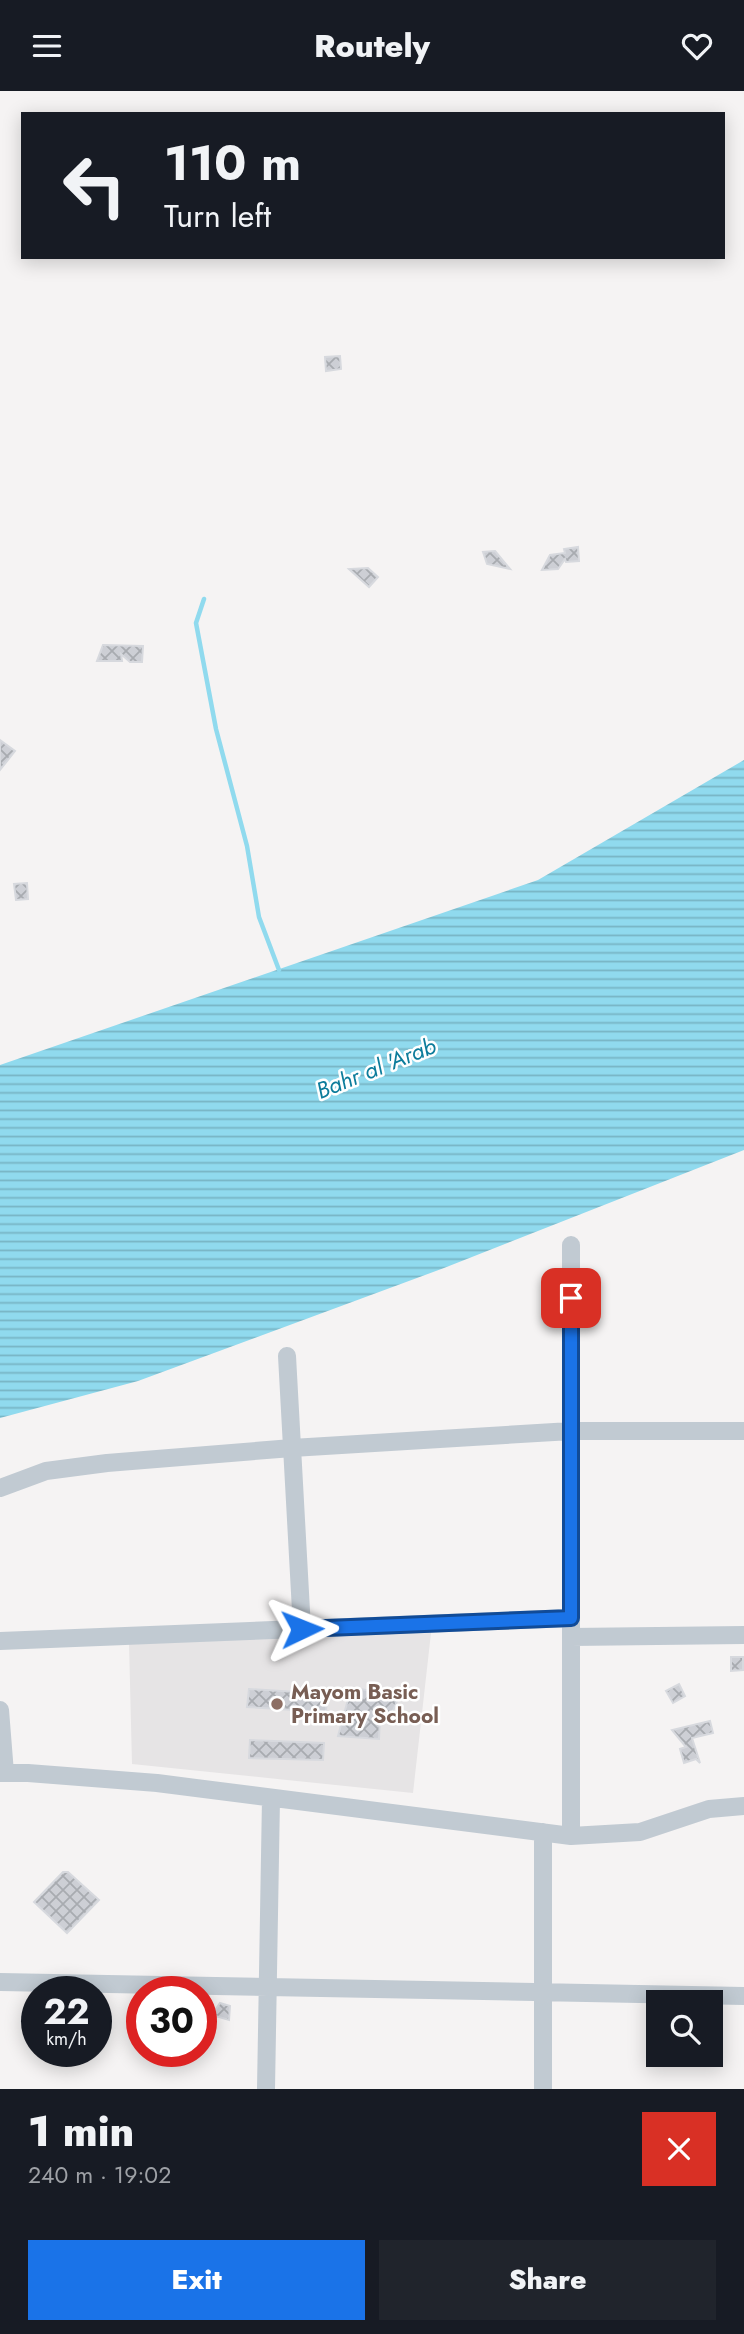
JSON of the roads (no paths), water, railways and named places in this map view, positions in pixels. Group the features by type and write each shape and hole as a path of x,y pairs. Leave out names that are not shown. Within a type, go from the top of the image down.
{"street":[{"path":"571,1245 571,1836"},
{"path":"287,1356 302,1629"},
{"path":"0,1487 58,1469 292,1448 571,1431 744,1431"},
{"path":"0,1641 571,1618"},
{"path":"572,1637 744,1635"},
{"path":"0,1710 3,1773 157,1783 571,1836 640,1832 709,1809 744,1806"},
{"path":"266,2089 271,1797"},
{"path":"543,1832 543,2089"},
{"path":"0,1982 744,1996"}],"water":[{"name":"Bahr al 'Arab","path":"744,760 744,1150 444,1268 138,1381 0,1418 0,1065 538,880"}],"waterway":[{"path":"204,599 196,623 216,729 247,846 259,917 279,970"}],"place":[{"name":"Mayom Basic Primary School","path":"277,1704"}]}
